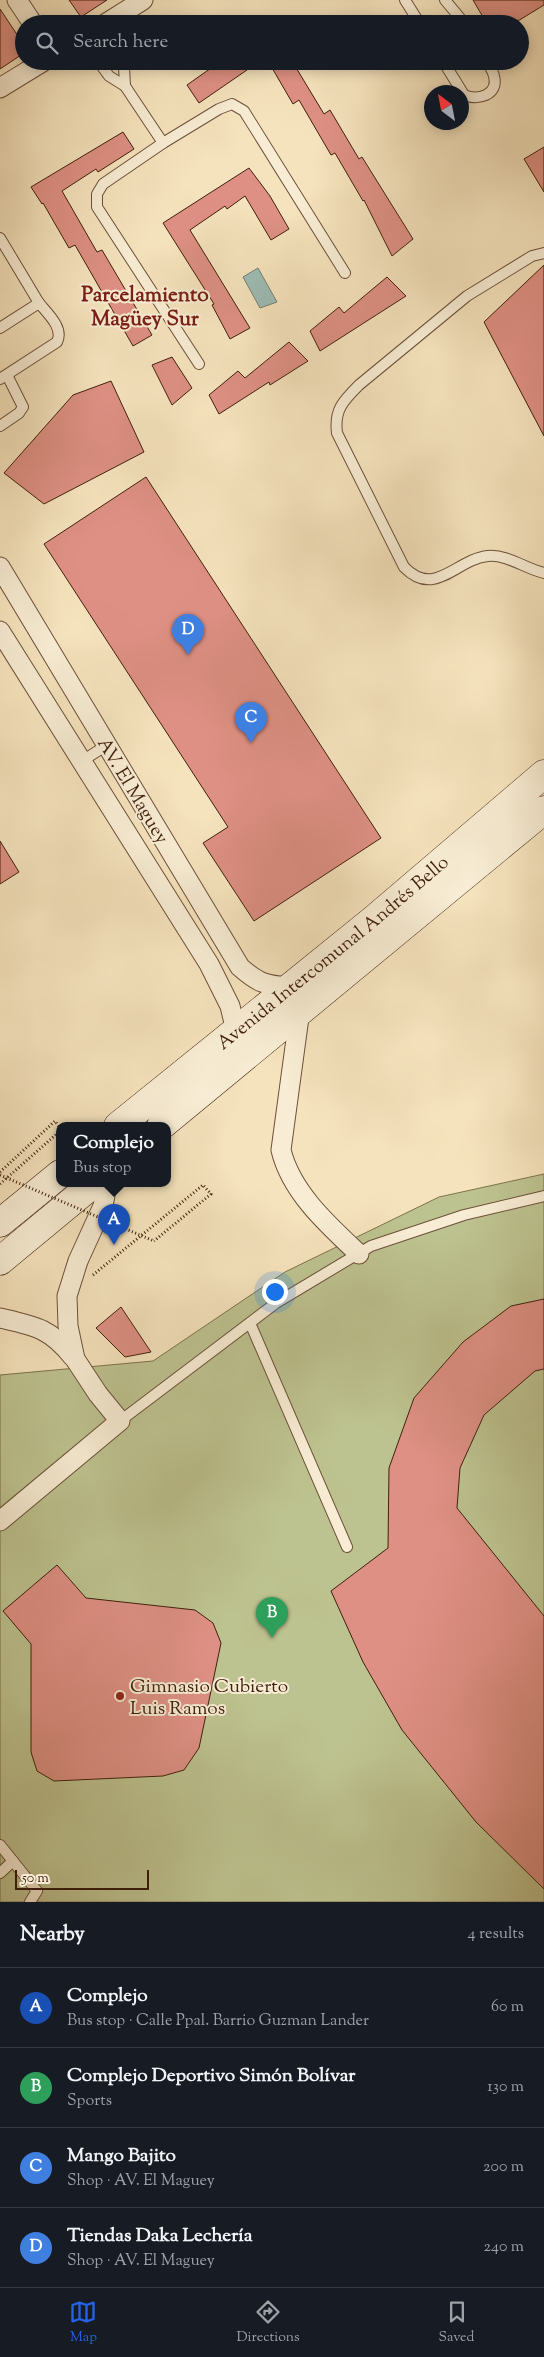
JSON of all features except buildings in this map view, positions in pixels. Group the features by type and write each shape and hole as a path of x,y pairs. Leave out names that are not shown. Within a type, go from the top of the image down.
{"main road":[{"name":"Avenida Intercomunal Andrés Bello","path":"165,1122 295,998 373,920 544,774"},
{"name":"Avenida Intercomunal Andrés Bello","path":"123,1122 236,1031 295,998 544,810"},
{"path":"0,1223 56,1177"},
{"path":"0,1261 89,1187"}],"street":[{"path":"17,0 27,15"},
{"path":"119,15 143,0"},
{"path":"0,88 29,70"},
{"name":"AV. El Maguey","path":"1,569 240,966 252,978 295,998"},
{"name":"AV. El Maguey","path":"0,630 209,964 230,1006 236,1031"},
{"path":"295,998 281,1150 285,1167 295,1184 327,1223 359,1254"},
{"path":"75,1359 68,1326 67,1296 78,1261 103,1206 106,1187"},
{"path":"0,1318 36,1326 59,1340 120,1421 0,1521"}],"lane":[{"path":"405,0 414,15"},
{"path":"445,0 458,15"},
{"path":"105,70 109,76 125,86 163,143"},
{"path":"124,70 125,86"},
{"path":"449,70 464,95 472,98 480,98 489,94 495,84 492,70"},
{"path":"199,364 97,207 97,194 103,184 163,143 219,109 232,104 244,111 345,273"},
{"path":"0,238 39,303 57,326 60,338 57,342 3,377 24,407 19,413 0,426"},
{"path":"544,253 532,256 467,296 359,385 345,399 335,421 337,433 404,566 413,576 422,580 432,580 476,558 490,556 500,557 544,573"},
{"path":"1,325 39,303"},
{"path":"82,761 107,745"},
{"path":"120,1421 276,1304 371,1246 464,1215 544,1196"},
{"path":"250,1323 347,1547"},
{"path":"0,1845 37,1891 30,1902"},
{"path":"0,1873 13,1861"}],"path":[{"path":"56,1123 55,1121 0,1174 154,1241 211,1194 203,1185 149,1229 67,1296"},
{"path":"0,1184 17,1171 56,1134"}],"green space":[{"path":"544,1174 544,1902 0,1902 0,1375 153,1361 285,1272 439,1197"}],"water":[{"path":"258,268 277,302 260,308 243,277"}],"place":[{"name":"Tiendas Daka Lechería","path":"188,655"},
{"name":"Mango Bajito","path":"251,743"},
{"name":"Complejo","path":"114,1245"},
{"name":"Complejo Deportivo Simón Bolívar","path":"272,1638"},
{"name":"Gimnasio Cubierto Luis Ramos","path":"120,1696"}],"district":[{"name":"Parcelamiento Magüey Sur","path":"145,306"}]}
